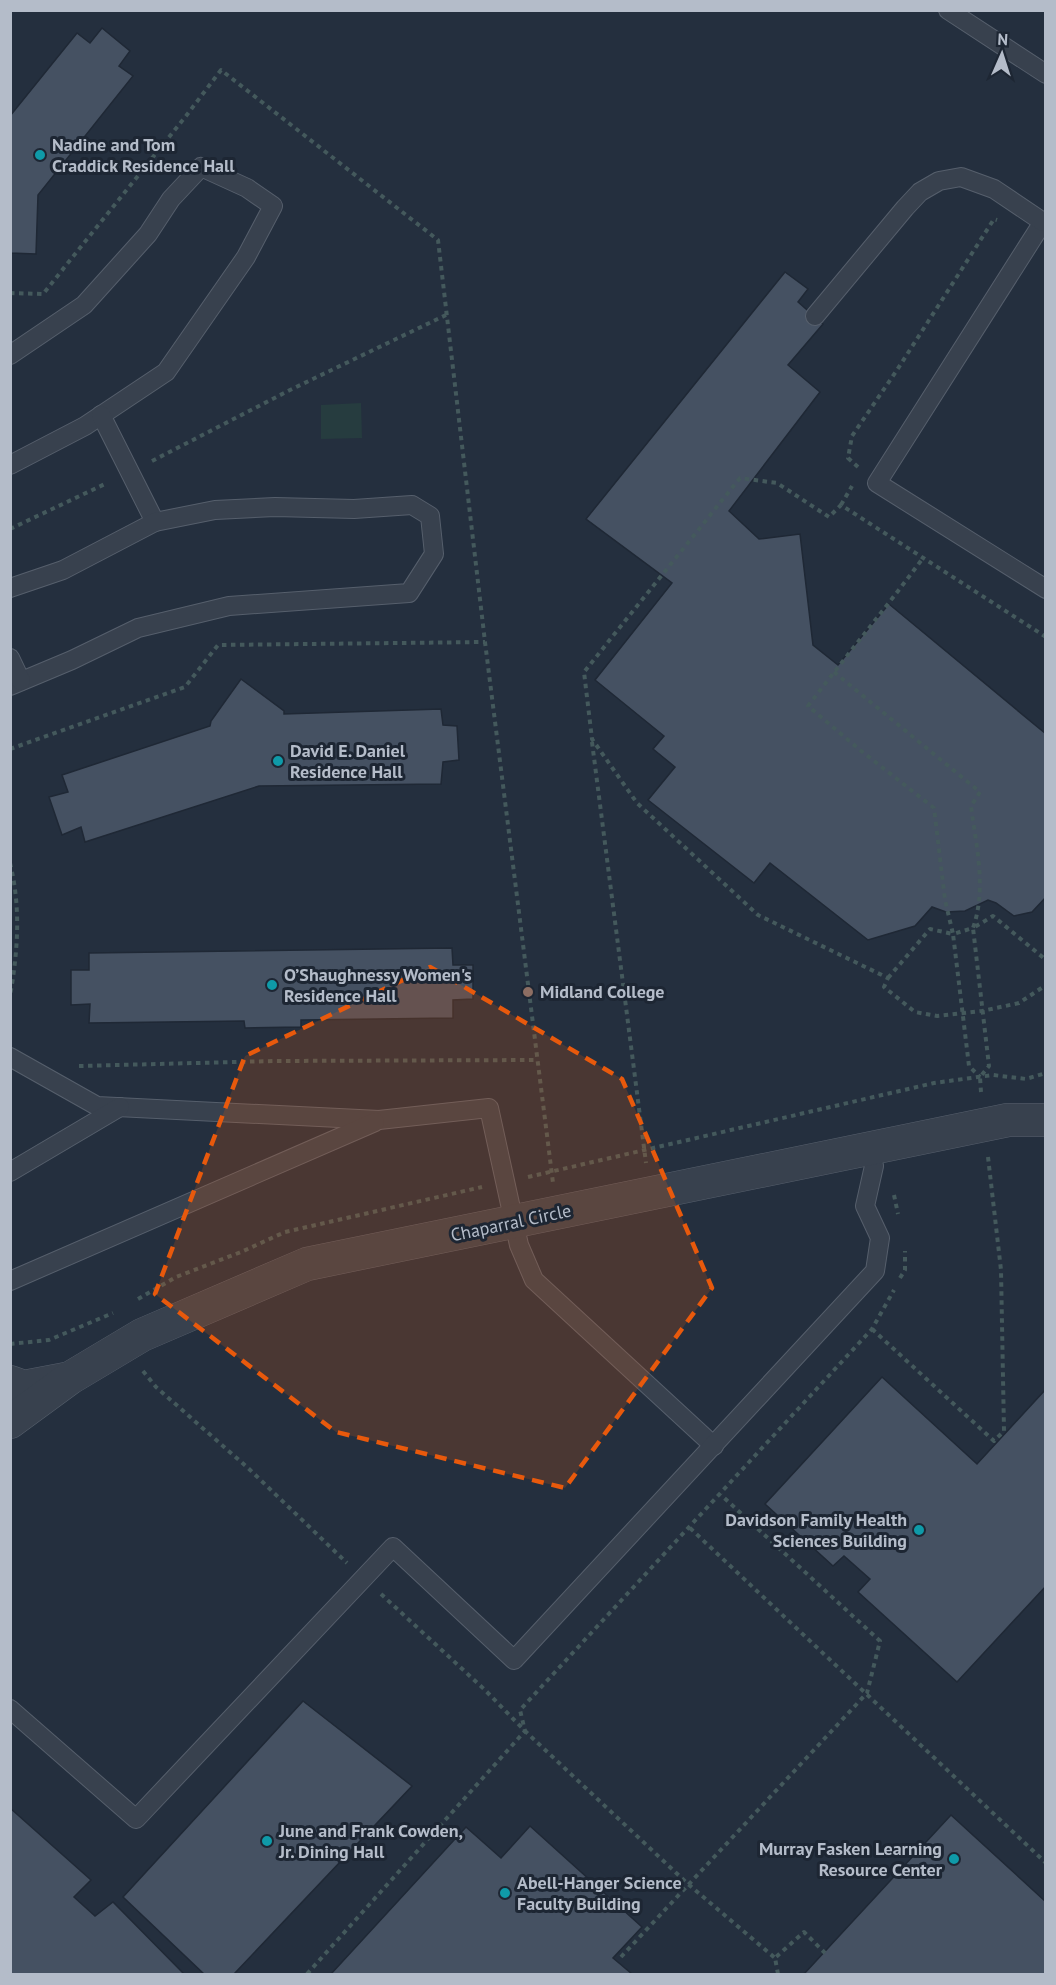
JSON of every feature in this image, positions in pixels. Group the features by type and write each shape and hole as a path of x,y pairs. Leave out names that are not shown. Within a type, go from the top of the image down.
{"street":[{"name":"Chaparral Circle","path":"10,1422 70,1378 142,1335 307,1264 1008,1120 1046,1120"},
{"path":"10,1382 24,1387 70,1378"}],"lane":[{"path":"948,10 1046,74"},
{"path":"10,355 84,305 148,234 171,199 201,167 247,188 273,206 246,257 166,372 85,426 10,465"},
{"path":"815,316 905,208 920,192 939,181 962,177 994,189 1039,219 877,483 1046,589"},
{"path":"101,415 155,522"},
{"path":"10,588 63,570 155,522 215,510 275,507 354,509 412,505 430,516 434,554 409,593 229,606 138,628 16,684 10,658"},
{"path":"10,1057 97,1106 379,1120 489,1107 519,1245 534,1280 714,1446"},
{"path":"10,1172 121,1107"},
{"path":"10,1281 379,1120"},
{"path":"10,1709 136,1819 393,1547 514,1660 875,1271 880,1238 866,1206 874,1166 870,1148"}],"path":[{"path":"861,470 848,458 852,436 994,219 1013,230 1018,230 1039,219"},
{"path":"10,529 446,315"},
{"path":"651,1193 584,672 740,478 777,483 830,518 841,505 856,479"},
{"path":"841,505 1046,637"},
{"path":"872,1329 994,1441 1004,1431 1000,1270 980,1077 969,1066 953,934 945,900 934,808 808,706 923,558"},
{"path":"10,749 185,687 218,645 485,642"},
{"path":"834,672 980,792 971,806 981,882 979,910 973,928 989,1066 980,1077"},
{"path":"592,739 637,803 758,915 888,978"},
{"path":"10,862 16,884 18,937 10,996"},
{"path":"1046,960 993,916 973,928 953,934 930,929 888,978 884,987 915,1012 938,1016 982,1011 1019,1003 1046,985"},
{"path":"72,1066 274,1061 537,1060"},
{"path":"892,1186 899,1219"},
{"path":"525,1731 520,1710 872,1329 905,1270 903,1240"},
{"path":"113,1312 133,1359 156,1387 248,1468 688,1884 775,1958 778,1974"},
{"path":"621,1957 867,1693 880,1641 721,1495"},
{"path":"690,1528 1046,1863"},
{"path":"307,1974 525,1731"},
{"path":"775,1958 804,1932 825,1953"}],"highlighted area":[{"path":"430,967 622,1079 712,1288 565,1488 336,1432 155,1294 245,1056"}],"green space":[{"path":"361,403 362,438 321,439 321,405"}],"building":[{"name":"Nadine and Tom Craddick Residence Hall","path":"102,28 130,51 119,66 133,76 38,195 36,254 10,253 10,116 77,33 90,43"},
{"path":"785,272 808,289 798,302 823,324 788,365 820,392 729,511 759,539 800,534 813,645 838,665 889,604 1046,734 1046,897 1032,912 1014,916 988,900 965,911 946,912 932,907 915,926 868,940 770,863 754,883 648,800 675,767 653,749 664,736 595,680 672,583 586,519"},
{"name":"David E. Daniel Residence Hall","path":"241,679 284,711 284,714 441,709 443,725 457,726 459,760 443,762 441,784 259,786 85,842 81,827 62,835 49,797 68,792 62,775 210,726 211,721"},
{"name":"O’Shaughnessy Women's Residence Hall","path":"452,948 453,965 473,965 473,999 453,1000 453,1018 301,1020 301,1027 245,1028 244,1021 89,1023 90,1004 71,1005 71,970 89,970 89,953"},
{"name":"Davidson Family Health Sciences Building","path":"882,1377 977,1464 1046,1389 1046,1586 957,1682 858,1592 870,1579 844,1556 833,1566 765,1504"},
{"name":"June and Frank Cowden, Jr. Dining Hall","path":"303,1701 412,1786 234,1974 204,1974 123,1897"},
{"path":"10,1808 91,1880 74,1897 95,1916 113,1902 184,1974 10,1974"},
{"name":"Murray Fasken Learning Resource Center","path":"951,1815 1046,1902 1046,1974 804,1974"},
{"name":"Abell-Hanger Science Faculty Building","path":"530,1826 642,1927 613,1958 632,1974 331,1974 466,1827 501,1858"}],"place":[{"name":"Nadine and Tom Craddick Residence Hall","path":"40,155"},
{"name":"David E. Daniel Residence Hall","path":"278,761"},
{"name":"O’Shaughnessy Women's Residence Hall","path":"272,985"},
{"name":"Midland College","path":"528,992"},
{"name":"Davidson Family Health Sciences Building","path":"919,1530"},
{"name":"June and Frank Cowden, Jr. Dining Hall","path":"267,1841"},
{"name":"Murray Fasken Learning Resource Center","path":"954,1859"},
{"name":"Abell-Hanger Science Faculty Building","path":"505,1893"}]}
